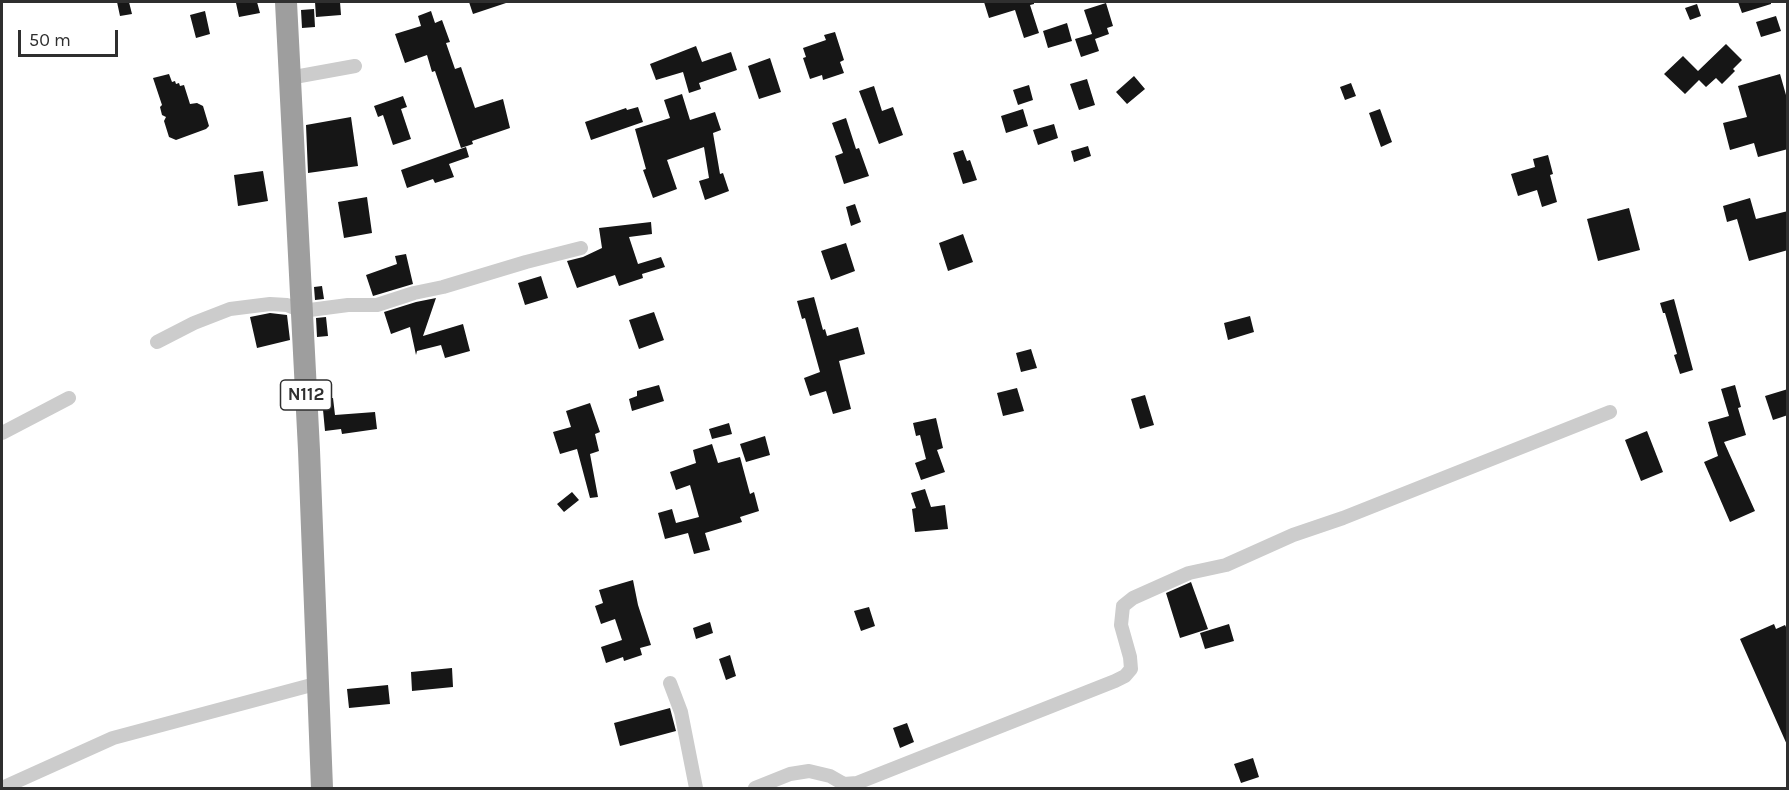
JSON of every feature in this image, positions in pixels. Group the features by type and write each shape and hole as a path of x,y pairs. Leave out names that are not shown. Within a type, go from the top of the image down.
{"highway":[{"name":"N112","path":"286,2 302,310 322,789"}],"street":[{"path":"289,78 355,66"},
{"path":"157,342 194,322 230,309 270,304 287,305 302,310 348,305 377,305 581,248"},
{"path":"2,433 69,398"},
{"path":"755,789 790,774 809,771 830,776 844,783 857,783 1115,681 1125,676 1131,669 1121,625 1123,606 1133,598 1189,573 1226,565 1293,535 1343,518 1610,412"},
{"path":"2,788 113,738 318,683"},
{"path":"670,683 681,712 696,789"}],"building":[{"path":"117,2 129,2 132,14 120,16"},
{"path":"257,2 260,13 239,17 236,3"},
{"path":"315,2 340,2 341,15 316,17"},
{"path":"469,2 505,2 506,3 473,14"},
{"path":"984,2 1034,2 1030,5 1039,33 1024,38 1015,10 989,18"},
{"path":"1738,2 1771,2 1771,4 1742,13"},
{"path":"1106,3 1113,26 1107,28 1109,34 1095,39 1099,51 1081,57 1075,39 1092,34 1084,10"},
{"path":"1697,4 1701,16 1690,20 1685,8"},
{"path":"314,9 315,27 302,28 301,10"},
{"path":"205,11 210,34 196,38 190,15"},
{"path":"431,11 435,23 442,20 450,42 446,43 455,69 461,67 475,108 503,99 510,128 472,141 473,144 461,148 435,71 432,72 427,55 405,63 395,34 421,26 418,16"},
{"path":"1776,16 1781,31 1761,37 1756,22"},
{"path":"1067,23 1072,41 1048,48 1043,31"},
{"path":"835,32 844,60 840,62 844,73 823,80 822,75 810,79 803,58 806,57 803,48 826,40 824,35"},
{"path":"1726,44 1742,60 1722,84 1716,78 1706,87 1699,80 1685,94 1664,74 1683,56 1698,71"},
{"path":"696,46 702,62 731,52 737,70 699,83 701,89 689,93 683,72 656,80 650,64"},
{"path":"770,58 781,92 759,99 748,66"},
{"path":"169,74 172,82 179,83 180,86 184,85 190,104 197,103 203,106 209,126 176,140 169,137 164,121 166,117 162,115 160,107 162,105 153,78"},
{"path":"1780,74 1788,102 1788,149 1758,157 1754,143 1730,150 1723,123 1747,117 1738,86"},
{"path":"1134,76 1145,89 1127,104 1116,92"},
{"path":"1087,79 1095,105 1079,110 1070,84"},
{"path":"1351,83 1356,96 1345,100 1340,87"},
{"path":"1029,85 1033,100 1018,105 1013,90"},
{"path":"874,86 882,111 893,107 903,135 879,144 859,91"},
{"path":"682,94 690,120 715,112 721,130 713,133 720,174 723,173 729,191 705,200 699,181 709,178 704,147 667,160 677,189 653,198 643,170 646,169 635,129 670,118 664,100"},
{"path":"403,96 407,107 401,109 411,139 393,145 383,115 378,117 374,106"},
{"path":"638,107 643,122 591,140 585,122 626,108 627,110"},
{"path":"1023,109 1028,126 1006,133 1001,116"},
{"path":"1380,109 1392,142 1381,147 1369,113"},
{"path":"351,117 358,166 308,173 306,125"},
{"path":"846,118 856,149 859,148 869,176 844,184 835,156 843,153 832,123"},
{"path":"1054,124 1058,138 1038,145 1033,130"},
{"path":"1088,146 1091,156 1074,162 1071,151"},
{"path":"466,147 469,157 449,164 454,177 435,183 433,179 407,188 401,170"},
{"path":"963,150 967,161 970,160 977,180 963,184 953,153"},
{"path":"1548,155 1557,202 1542,207 1537,190 1518,196 1511,174 1535,167 1533,159"},
{"path":"263,171 268,201 238,206 234,175"},
{"path":"367,197 372,233 344,238 338,202"},
{"path":"1750,198 1756,219 1788,211 1788,250 1749,261 1737,219 1727,222 1723,206"},
{"path":"855,204 861,222 851,226 846,207"},
{"path":"1629,208 1640,250 1598,261 1587,219"},
{"path":"651,222 652,234 629,237 638,264 661,257 665,267 642,274 643,278 619,286 615,275 577,288 567,261 583,257 602,248 599,228"},
{"path":"963,234 973,262 948,271 939,243"},
{"path":"846,243 855,271 831,280 821,251"},
{"path":"406,254 413,284 373,296 366,275 397,264 395,256"},
{"path":"541,276 548,298 525,305 518,283"},
{"path":"322,286 324,299 315,300 314,287"},
{"path":"814,297 823,330 825,329 827,336 858,327 865,354 839,361 851,409 833,414 826,391 810,396 804,378 820,372 805,318 802,319 797,301"},
{"path":"436,298 423,336 463,324 470,351 445,358 441,345 417,351 416,355 410,327 391,334 384,312"},
{"path":"1674,299 1693,370 1680,374 1674,355 1677,354 1660,303"},
{"path":"654,312 664,340 639,349 629,320"},
{"path":"270,313 287,315 290,340 257,348 250,317"},
{"path":"1250,316 1254,332 1228,340 1224,323"},
{"path":"326,317 328,336 317,337 316,318"},
{"path":"1031,349 1037,368 1021,372 1016,353"},
{"path":"659,385 664,401 632,411 629,399 637,396 637,391"},
{"path":"1735,385 1741,407 1738,408 1746,435 1724,442 1755,511 1730,522 1704,462 1718,456 1708,422 1729,416 1721,389"},
{"path":"1017,388 1024,411 1003,416 997,393"},
{"path":"1788,389 1788,415 1773,420 1765,396"},
{"path":"1145,395 1154,425 1140,429 1131,399"},
{"path":"333,398 335,415 375,412 377,429 342,434 341,429 325,431 322,399"},
{"path":"590,403 600,432 595,434 599,451 590,454 598,497 590,498 577,449 560,454 553,432 571,427 566,411"},
{"path":"936,418 943,448 937,450 945,472 921,480 915,463 926,459 920,435 916,436 913,423"},
{"path":"729,423 732,434 712,439 709,429"},
{"path":"1647,431 1663,472 1641,481 1625,440"},
{"path":"765,436 770,455 746,462 740,444"},
{"path":"712,444 718,463 740,457 750,494 754,492 759,511 740,517 742,522 705,533 710,550 694,554 688,533 665,539 658,513 672,509 676,523 699,517 690,485 676,490 670,472 696,463 693,450"},
{"path":"925,489 931,507 945,505 948,529 915,532 912,509 916,508 911,493"},
{"path":"572,492 579,500 564,512 557,504"},
{"path":"633,580 638,605 651,645 640,648 642,655 624,661 623,657 606,663 601,647 622,640 615,619 601,624 595,606 603,603 599,590"},
{"path":"1191,582 1208,629 1180,638 1166,593"},
{"path":"869,607 875,626 861,631 854,611"},
{"path":"710,622 713,633 696,639 693,628"},
{"path":"1229,624 1234,641 1205,649 1200,633"},
{"path":"1774,624 1776,629 1785,625 1788,631 1788,747 1740,639"},
{"path":"730,655 736,676 726,680 719,659"},
{"path":"452,668 453,687 412,691 411,672"},
{"path":"388,685 390,704 349,708 347,689"},
{"path":"670,708 676,731 620,746 614,723"},
{"path":"907,723 914,742 900,748 893,728"},
{"path":"1253,758 1259,777 1241,783 1234,764"}]}
